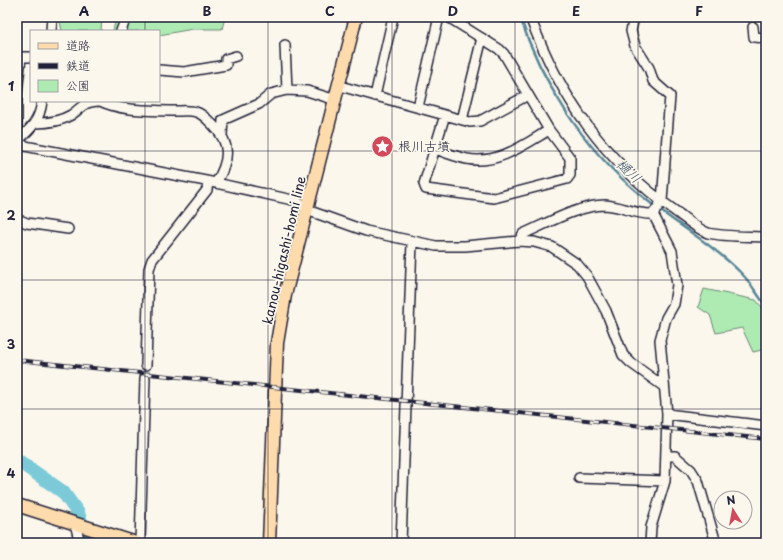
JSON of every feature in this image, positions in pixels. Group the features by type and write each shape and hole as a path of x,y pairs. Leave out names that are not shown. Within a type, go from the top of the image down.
{"main road":[{"name":"kanou-higashi-homi line","path":"269,543 278,343 286,295 340,86 356,17"},
{"path":"17,505 88,530 136,543"}],"street":[{"path":"51,30 52,17"},
{"path":"121,30 125,20 128,17"},
{"path":"375,96 393,17"},
{"path":"418,107 439,17"},
{"path":"445,115 424,184 426,189 494,198 567,179 570,175 570,158 549,130 504,54 482,38 448,17"},
{"path":"530,17 553,70 578,112 608,152 661,202 708,232 766,237"},
{"path":"519,241 523,234 583,209 604,205 622,208 644,215 654,213 661,202 670,96 653,81 648,68 634,46 631,31 634,17"},
{"path":"753,27 754,37 766,38"},
{"path":"462,120 482,38"},
{"path":"285,45 287,90"},
{"path":"160,70 184,72 220,67 226,65 226,60 236,56"},
{"path":"17,130 17,94 21,57 30,57"},
{"path":"340,86 470,122 480,121 528,95"},
{"path":"222,135 223,120 259,104 271,94 287,90 307,91 336,100"},
{"path":"42,102 41,110 36,123 17,142 25,146 212,182 297,201 307,210 366,231 412,242 436,246 466,246 519,241 534,242 552,247 576,264 587,276 606,311 623,355 631,363 663,386"},
{"path":"36,123 71,115 79,107 90,102"},
{"path":"102,102 128,110 196,111 206,117 222,135 226,144 227,157 224,170 212,182 152,260 149,269 146,365"},
{"path":"111,102 118,108"},
{"path":"434,149 467,159 488,160 500,157 515,150 549,130"},
{"path":"650,543 651,527 666,481 667,414 663,386 660,340 666,318 674,304 677,285 672,250 654,213"},
{"path":"17,219 68,229"},
{"path":"401,543 412,242"},
{"path":"140,543 145,378"},
{"path":"667,414 766,426"},
{"path":"666,456 675,456 691,470 698,481 716,543"},
{"path":"579,478 666,481"},
{"path":"80,543 88,530"}],"green space":[{"path":"59,17 102,17 101,30 62,30"},
{"path":"116,17 225,17 222,29 193,29 160,35 160,30 113,30"},
{"path":"704,289 756,300 766,312 766,349 753,352 742,328 716,333 710,315 698,307"}],"waterway":[{"name":"樋川","path":"520,17 529,42 552,90 566,112 599,155 617,174 650,203 730,262 751,285 766,306"},
{"path":"17,460 63,492 78,513 88,543"}],"tunnel":[{"path":"145,378 146,365"}],"railway":[{"path":"17,360 766,439"}],"place":[{"name":"根川古墳","path":"382,146"}]}
